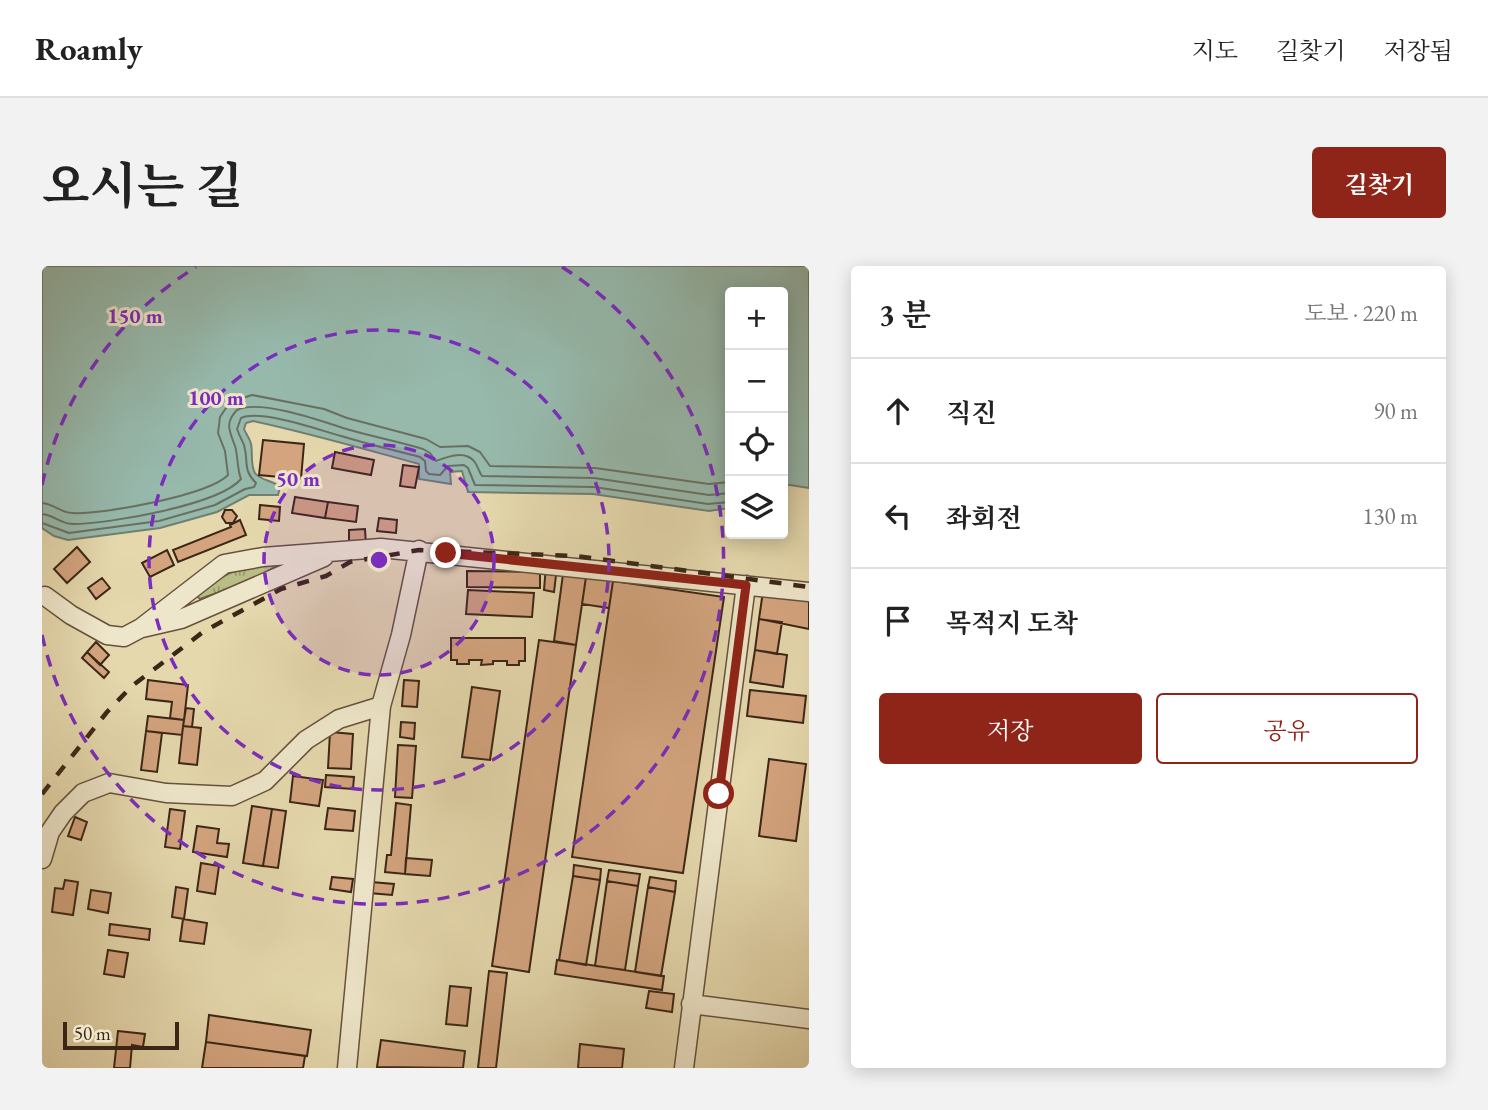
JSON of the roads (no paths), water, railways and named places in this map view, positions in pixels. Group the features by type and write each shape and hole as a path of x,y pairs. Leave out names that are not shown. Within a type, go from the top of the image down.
{"street":[{"path":"45,596 107,635 124,637 141,628 223,564 263,557 382,548 809,592"},
{"path":"347,1068 381,706 401,635 419,550"},
{"path":"141,628 181,620 340,551"},
{"path":"684,1068 746,585"},
{"path":"42,859 50,832 63,813 83,793 109,783 166,793 232,796 265,781 306,740 339,719 381,706"},
{"path":"691,1004 809,1018"}],"water":[{"path":"42,266 809,266 809,488 788,485 788,287 725,287 725,509 709,511 593,494 468,492 462,471 450,472 451,484 419,479 419,464 253,421 246,423 244,429 251,444 253,470 260,478 280,487 278,495 249,495 217,512 160,528 68,540 54,536 42,528"}],"railway":[{"path":"42,794 107,712 132,686 203,632 281,589 326,576 350,562 419,550 576,556 809,587"}]}
